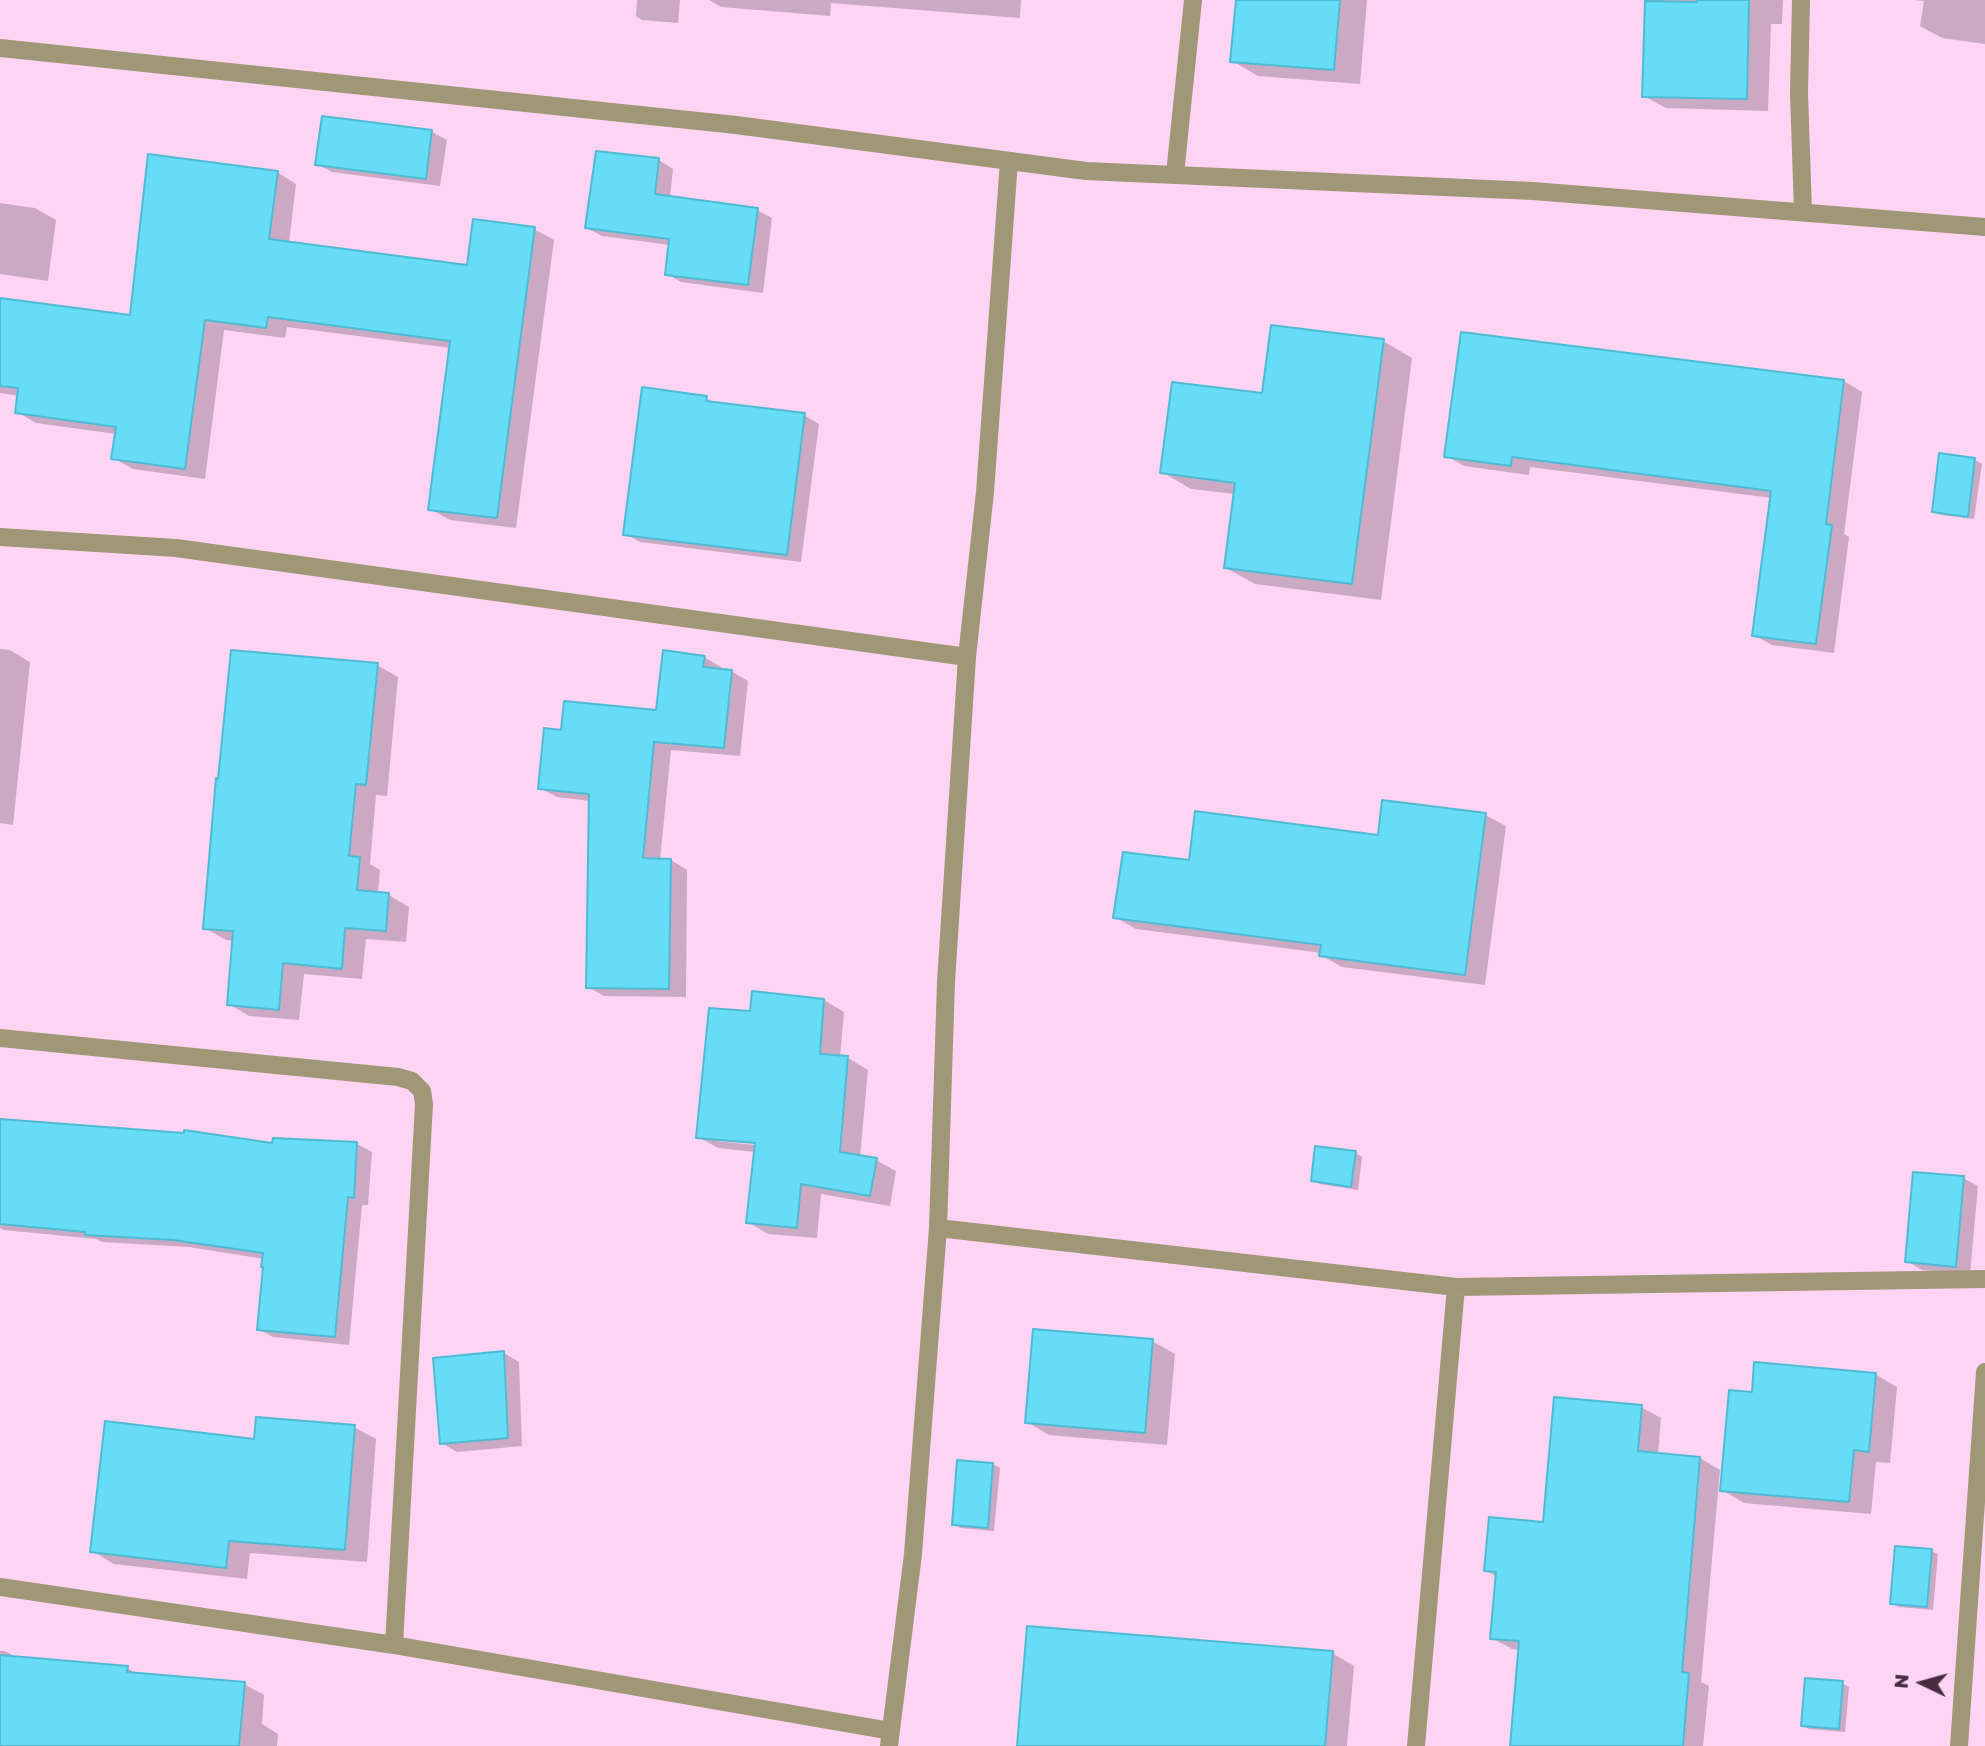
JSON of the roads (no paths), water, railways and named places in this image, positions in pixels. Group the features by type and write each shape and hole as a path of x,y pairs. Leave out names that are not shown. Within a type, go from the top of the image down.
{"street":[{"path":"1175,174 1193,0"},
{"path":"1801,0 1799,92 1803,212"},
{"path":"0,48 736,125 1086,170 1533,191 1985,227"},
{"path":"0,1587 394,1645 890,1738 913,1553 938,1227 946,982 967,657 985,492 1009,161"},
{"path":"0,537 176,548 967,657"},
{"path":"0,1038 398,1077 412,1081 422,1091 424,1104 394,1645"},
{"path":"938,1227 1456,1287 1985,1279"},
{"path":"1416,1746 1456,1287"},
{"path":"1959,1746 1985,1372"}]}
